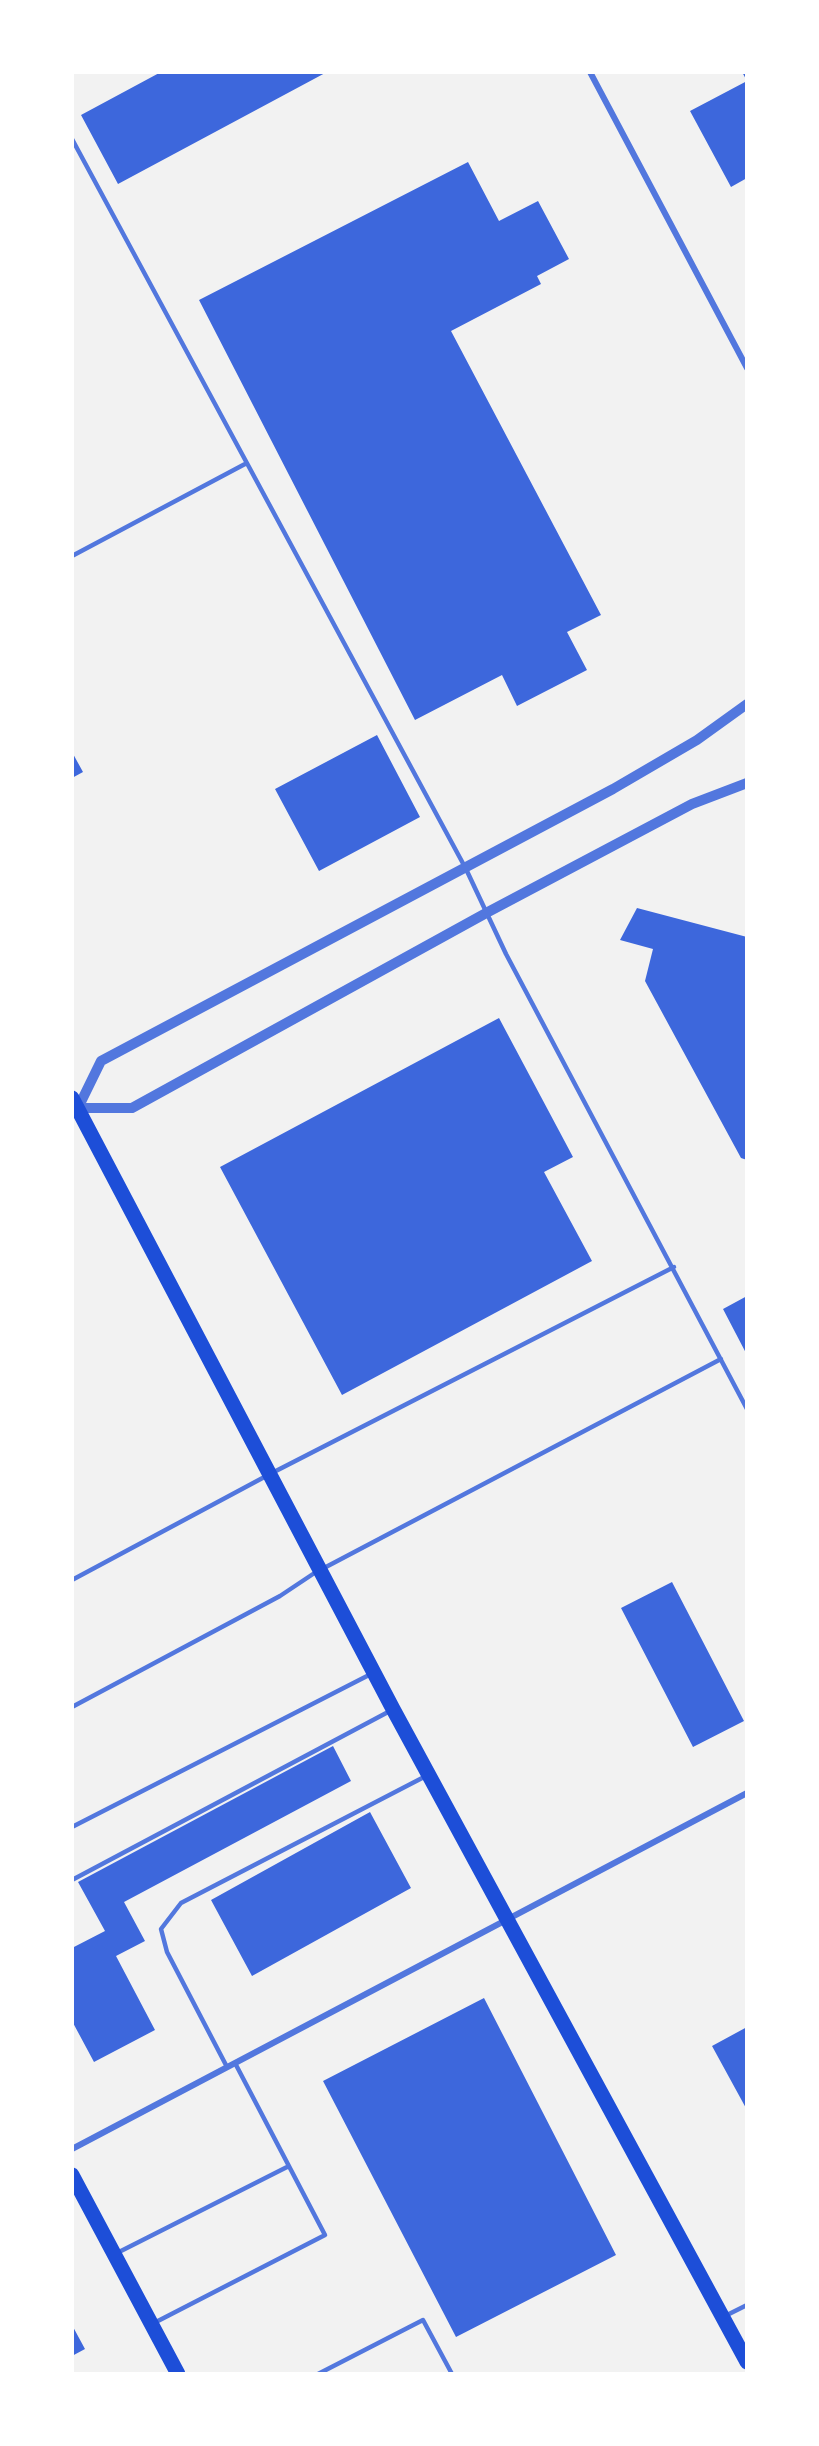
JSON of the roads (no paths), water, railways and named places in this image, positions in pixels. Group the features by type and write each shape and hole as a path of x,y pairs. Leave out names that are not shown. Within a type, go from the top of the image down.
{"main road":[{"path":"74,1106 393,1709 747,2362"},
{"path":"72,2175 178,2374"}],"street":[{"path":"590,72 747,368"},
{"path":"747,704 698,740 466,869 101,1061 74,1106 132,1108 488,912 692,804 747,783"},
{"path":"72,2149 747,1792"}],"lane":[{"path":"72,139 245,464 466,869 506,954 674,1267 747,1409"},
{"path":"72,556 245,464"},
{"path":"72,1580 270,1474 674,1267"},
{"path":"72,1707 280,1596 320,1570 721,1359"},
{"path":"72,1827 374,1673"},
{"path":"72,1880 393,1709"},
{"path":"227,2067 167,1952 161,1929 181,1903 429,1774"},
{"path":"152,2325 325,2235 235,2063"},
{"path":"113,2255 289,2166"},
{"path":"723,2318 747,2305"},
{"path":"318,2374 423,2320 452,2374"}]}
